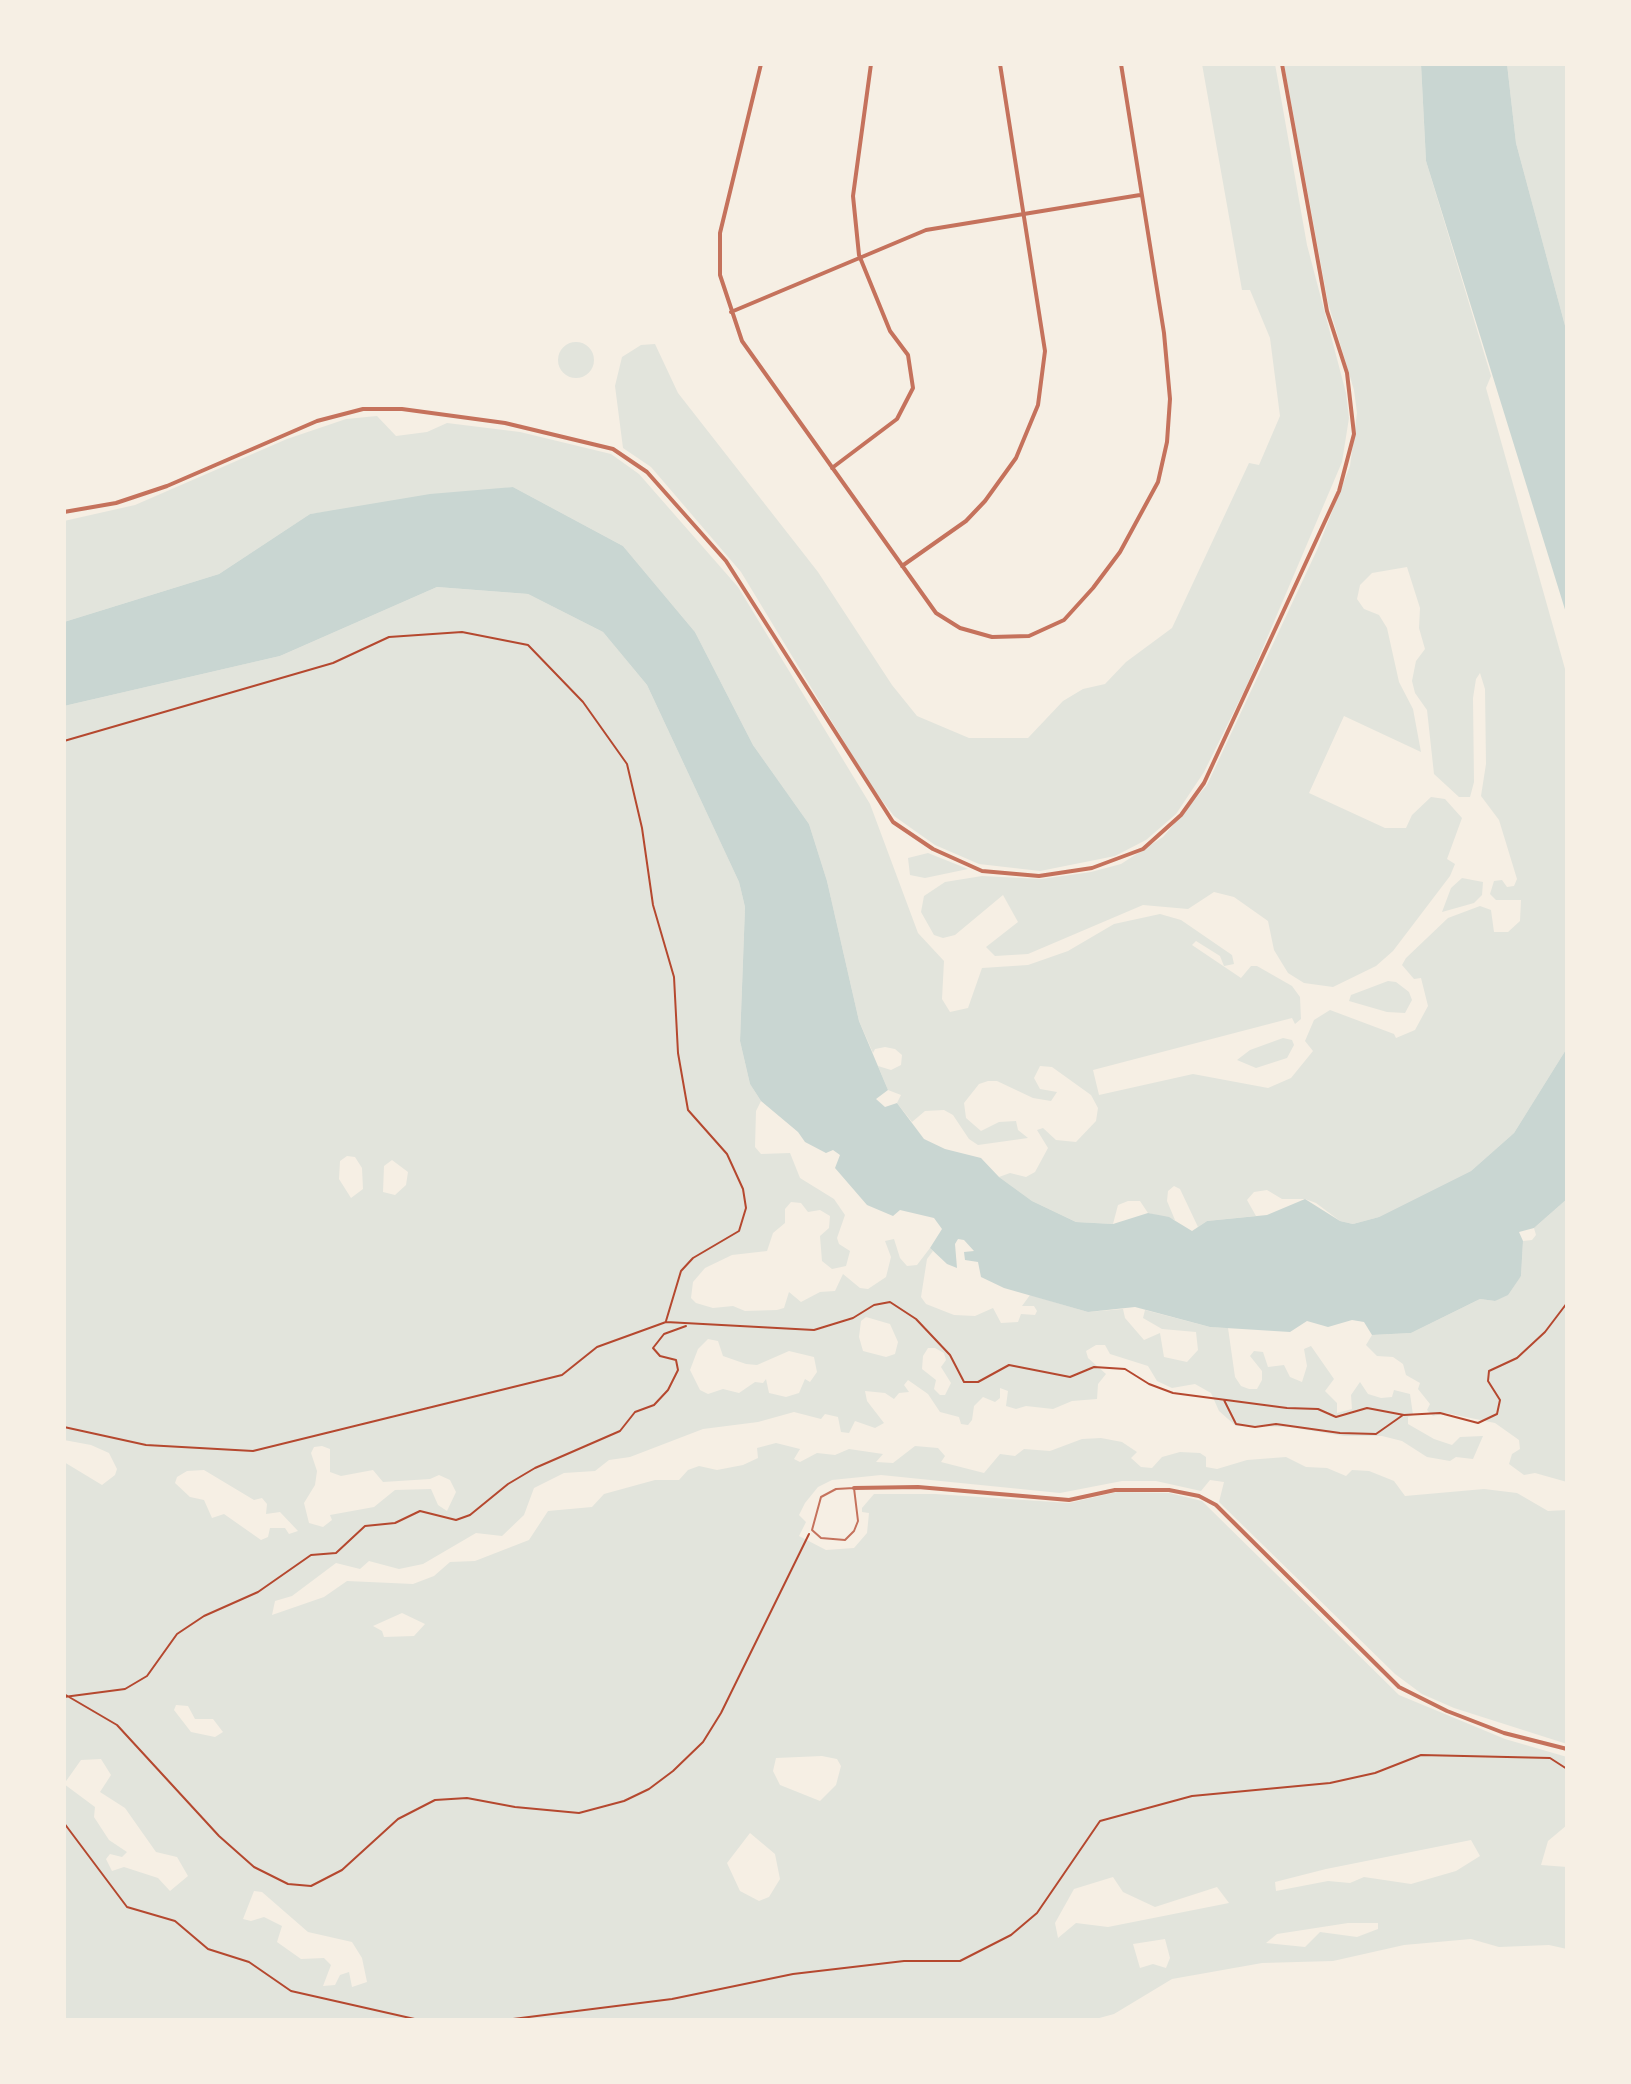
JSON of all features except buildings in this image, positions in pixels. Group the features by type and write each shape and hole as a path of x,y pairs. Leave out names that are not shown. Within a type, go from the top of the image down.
{"street":[{"path":"761,64 720,233 720,275 742,341 761,372 936,613 960,628 992,637 1029,636 1064,620 1120,552 1158,482 1167,442 1170,399 1164,333 1121,64"},
{"path":"832,468 897,419 913,388 908,355 890,331 859,255 853,196 871,64"},
{"path":"901,566 966,521 985,501 1016,458 1038,405 1045,351 1000,64"},
{"path":"64,512 129,499 317,421 363,409 402,409 505,423 613,449 647,472 726,561 893,822 933,849 982,871 1039,876 1092,868 1143,849 1181,815 1204,783 1339,491 1354,434 1347,373 1327,311 1282,64"},
{"path":"731,312 859,255 926,230 1140,195"},
{"path":"854,1488 918,1487 1069,1500 1115,1490 1169,1490 1199,1496 1216,1505 1399,1687 1447,1711 1504,1733 1567,1749"}],"lane":[{"path":"854,1488 858,1521 845,1540 830,1541 812,1530 821,1497 836,1489 854,1488"}],"path":[{"path":"64,741 333,663 389,637 462,632 528,645 583,702 627,764 642,828 653,905 674,977 678,1053 688,1110 727,1154 743,1189 746,1208 739,1231 693,1258 681,1271 666,1322"},
{"path":"64,1427 146,1445 253,1451 562,1375 597,1347 666,1322 814,1330 853,1318 874,1305 890,1302 904,1309 940,1345 964,1382 978,1382 1009,1365 1070,1377 1094,1367 1125,1369 1149,1384 1173,1393 1318,1409 1336,1417 1367,1408 1404,1415 1440,1413 1478,1423 1497,1414 1500,1400 1488,1381 1489,1371 1517,1358 1545,1332 1567,1303"},
{"path":"70,1697 87,1691 125,1689 147,1676 177,1634 204,1616 258,1592 311,1555 336,1553 365,1526 395,1523 420,1511 456,1520 535,1468 620,1431 635,1412 654,1405 668,1390 678,1370 676,1360 660,1356 653,1348 664,1334 687,1325"},
{"path":"1224,1400 1236,1424 1255,1427 1276,1424 1340,1433 1376,1434 1404,1415"},
{"path":"64,1695 117,1725 219,1836 254,1867 288,1884 311,1886 342,1870 398,1819 435,1800 467,1798 515,1807 579,1813 624,1801 664,1778 694,1752 721,1713 795,1558 812,1530"},
{"path":"505,2020 672,1999 793,1974 904,1961 960,1961 982,1946 1011,1935 1037,1913 1100,1821 1192,1796 1330,1783 1375,1773 1421,1755 1550,1758 1567,1769"},
{"path":"64,1823 127,1907 175,1921 208,1949 249,1962 291,1991 419,2020"}],"shaded area":[{"path":"1202,64 1275,64 1307,245 1346,393 1349,418 1342,462 1247,685 1204,772 1176,814 1146,840 1115,856 1040,871 979,864 935,845 894,816 871,786 741,572 651,467 623,448 615,386 622,357 641,345 655,344 678,393 818,572 892,685 917,716 969,738 1028,738 1063,701 1083,689 1105,684 1126,662 1172,628 1249,463 1259,465 1280,416 1270,338 1250,290 1242,290"},
{"path":"1284,64 1421,64 1426,161 1491,376 1486,388 1567,676 1567,1048 1514,1133 1471,1171 1379,1217 1353,1224 1340,1221 1316,1203 1305,1199 1282,1199 1267,1190 1254,1192 1247,1200 1256,1216 1207,1221 1198,1227 1180,1189 1174,1186 1168,1191 1167,1201 1175,1220 1148,1213 1140,1201 1128,1201 1118,1205 1113,1224 1076,1222 1032,1201 999,1177 1010,1173 1026,1177 1035,1172 1048,1148 1037,1130 1043,1128 1056,1140 1076,1142 1096,1121 1098,1108 1091,1095 1052,1067 1040,1066 1034,1078 1040,1089 1057,1092 1051,1101 1033,1098 997,1081 988,1081 979,1084 964,1103 966,1118 981,1131 999,1122 1016,1121 1018,1130 1028,1138 978,1145 969,1139 953,1115 944,1110 925,1111 912,1122 897,1103 901,1095 888,1090 878,1066 891,1070 901,1065 902,1055 895,1049 885,1047 875,1049 873,1053 859,1021 827,881 809,824 753,745 695,632 623,546 513,487 310,514 219,574 64,622 64,521 135,505 287,439 346,419 377,416 396,436 427,432 447,423 520,432 611,454 639,474 738,587 870,804 918,933 944,961 942,999 950,1012 968,1008 982,968 1028,965 1068,951 1114,924 1160,914 1181,920 1232,955 1234,964 1224,966 1220,956 1196,941 1192,945 1241,978 1251,966 1257,966 1292,986 1300,997 1301,1019 1295,1024 1292,1018 1093,1070 1099,1095 1193,1074 1268,1088 1291,1078 1313,1051 1305,1041 1314,1020 1330,1010 1394,1034 1396,1038 1415,1030 1428,1006 1421,978 1414,979 1402,965 1406,958 1448,918 1480,906 1491,910 1494,932 1508,932 1520,921 1521,900 1496,900 1490,894 1494,881 1502,880 1507,887 1514,886 1517,879 1499,820 1481,796 1486,764 1485,689 1480,673 1473,698 1474,782 1470,797 1459,797 1434,774 1427,710 1415,693 1412,681 1416,661 1425,649 1419,628 1420,608 1407,567 1372,573 1360,585 1357,599 1364,609 1379,615 1387,628 1399,682 1413,709 1421,752 1344,716 1309,793 1385,828 1406,828 1412,815 1431,797 1445,799 1462,818 1447,859 1455,864 1450,876 1393,951 1376,966 1333,987 1304,983 1288,973 1274,950 1268,921 1234,897 1214,892 1188,909 1143,905 1028,954 995,956 986,947 1018,922 1003,895 955,935 943,938 934,935 921,912 924,896 945,882 982,876 1041,879 1091,872 1121,864 1163,837 1207,785 1317,550 1350,466 1357,413 1354,390 1328,303"},
{"path":"1421,64 1507,64 1516,143 1567,333 1567,616 1426,161"},
{"path":"1507,64 1567,64 1567,333 1516,143"},
{"path":"576,342 589,347 594,360 589,373 576,378 563,373 558,360 563,347"},
{"path":"513,487 623,546 695,632 753,745 809,824 827,881 859,1021 888,1090 876,1099 885,1107 897,1103 924,1139 945,1149 981,1158 999,1177 1032,1201 1076,1222 1113,1224 1148,1213 1169,1217 1192,1231 1207,1221 1267,1215 1305,1199 1340,1221 1353,1224 1379,1217 1471,1171 1514,1133 1567,1048 1567,1199 1534,1228 1519,1232 1523,1241 1521,1276 1508,1295 1495,1301 1480,1299 1411,1333 1372,1335 1364,1322 1352,1320 1328,1327 1307,1321 1290,1332 1210,1327 1135,1307 1088,1312 1004,1288 981,1277 978,1262 965,1260 964,1252 974,1251 964,1240 958,1239 955,1244 957,1268 947,1264 930,1248 942,1229 934,1218 900,1210 893,1216 867,1205 835,1168 840,1155 833,1150 826,1153 805,1142 798,1132 761,1101 750,1084 740,1041 745,907 739,882 647,685 603,632 528,594 437,587 280,656 64,706 64,622 219,574 310,514 430,494"},
{"path":"437,587 528,594 603,632 647,685 739,882 745,907 740,1041 750,1084 761,1101 756,1111 755,1147 761,1154 790,1153 800,1178 834,1199 845,1215 837,1238 839,1244 850,1251 846,1266 832,1269 822,1261 820,1236 829,1228 830,1216 820,1210 808,1212 801,1203 791,1202 785,1209 785,1223 773,1233 767,1251 732,1255 705,1268 693,1282 691,1298 696,1303 713,1308 733,1306 745,1311 777,1310 784,1308 789,1292 801,1302 820,1292 835,1291 843,1274 860,1288 868,1289 886,1277 891,1257 885,1241 894,1239 900,1258 907,1266 917,1265 930,1248 933,1251 927,1259 921,1297 926,1304 954,1315 975,1316 993,1308 1001,1323 1018,1322 1021,1314 1035,1315 1037,1311 1034,1306 1022,1306 1030,1295 1088,1312 1123,1309 1125,1318 1144,1340 1160,1333 1164,1357 1187,1362 1198,1350 1196,1332 1162,1329 1143,1318 1145,1310 1210,1327 1228,1328 1235,1377 1241,1386 1249,1389 1257,1389 1262,1380 1262,1371 1250,1356 1254,1351 1263,1352 1268,1367 1284,1365 1290,1377 1302,1382 1307,1366 1304,1349 1311,1346 1334,1379 1325,1391 1337,1403 1337,1413 1352,1409 1351,1395 1360,1382 1368,1394 1381,1398 1392,1397 1394,1390 1410,1394 1413,1415 1408,1417 1408,1424 1434,1439 1452,1445 1460,1437 1483,1436 1473,1459 1456,1457 1450,1461 1427,1457 1402,1441 1382,1436 1344,1436 1289,1427 1236,1426 1219,1411 1211,1393 1195,1384 1172,1388 1157,1381 1148,1366 1110,1354 1105,1345 1096,1345 1086,1351 1088,1358 1106,1374 1098,1384 1097,1399 1072,1401 1053,1409 1026,1406 1016,1409 1006,1406 1008,1391 1000,1388 1000,1398 995,1402 983,1397 974,1406 968,1425 961,1424 959,1417 940,1412 928,1394 908,1380 904,1385 909,1392 899,1393 894,1399 885,1393 865,1391 867,1401 884,1423 875,1428 855,1421 849,1433 841,1432 838,1417 825,1414 821,1419 794,1412 758,1422 703,1429 630,1457 609,1460 595,1471 564,1473 534,1488 524,1515 502,1536 476,1533 423,1564 399,1569 369,1561 360,1569 336,1563 292,1596 275,1601 272,1615 324,1597 347,1581 413,1584 434,1576 450,1562 475,1561 529,1540 548,1511 592,1507 604,1494 655,1480 679,1480 688,1470 699,1466 717,1470 743,1465 758,1458 757,1448 776,1443 800,1449 794,1459 800,1462 817,1453 835,1455 849,1449 883,1454 876,1462 893,1463 915,1446 938,1448 945,1456 941,1462 984,1473 1000,1454 1015,1456 1024,1449 1050,1451 1082,1439 1101,1438 1122,1442 1137,1452 1131,1458 1141,1467 1152,1468 1162,1457 1180,1452 1200,1453 1206,1457 1206,1467 1217,1469 1247,1460 1286,1457 1306,1467 1327,1468 1346,1476 1352,1470 1369,1471 1394,1481 1405,1496 1484,1489 1517,1493 1548,1511 1567,1510 1567,1744 1454,1708 1422,1694 1395,1674 1219,1502 1224,1482 1210,1480 1201,1491 1156,1481 1122,1481 1060,1493 881,1475 832,1480 818,1487 805,1503 799,1515 806,1522 799,1536 826,1550 854,1548 867,1533 869,1513 862,1512 862,1508 874,1494 935,1494 1069,1503 1117,1492 1169,1493 1202,1501 1399,1695 1505,1739 1567,1757 1567,1825 1548,1841 1541,1865 1567,1867 1567,1949 1549,1945 1499,1947 1471,1939 1404,1945 1333,1961 1262,1963 1172,1979 1114,2014 1092,2020 64,2020 64,1784 64,1462 102,1485 115,1475 117,1469 109,1453 91,1445 64,1440 64,706 280,656","holes":["347,1156 355,1157 362,1168 363,1189 351,1198 339,1179 340,1161","392,1160 408,1172 406,1185 395,1195 383,1192 384,1166","866,1317 890,1324 898,1342 895,1354 886,1357 863,1351 859,1337 861,1321","708,1339 718,1341 723,1356 746,1364 757,1365 789,1351 814,1357 817,1372 810,1382 805,1379 799,1393 786,1397 769,1393 766,1379 763,1383 755,1382 739,1393 723,1389 708,1394 700,1390 690,1370 698,1349","928,1348 944,1353 946,1360 941,1367 951,1383 945,1395 934,1389 936,1380 922,1369 923,1356","322,1446 330,1449 330,1472 341,1476 373,1470 383,1482 430,1479 439,1475 450,1480 456,1492 447,1511 438,1505 431,1489 395,1490 374,1507 330,1515 332,1520 323,1527 309,1523 304,1503 315,1485 317,1471 311,1453 314,1447","204,1470 254,1500 262,1498 267,1504 266,1514 280,1512 298,1531 289,1534 285,1528 270,1528 268,1537 261,1540 224,1514 212,1518 204,1500 190,1497 175,1483 177,1477 187,1471","402,1613 425,1624 414,1636 384,1637 382,1631 373,1626","176,1705 188,1706 195,1719 213,1719 223,1732 215,1737 191,1732 174,1710","822,1756 837,1759 841,1766 836,1785 820,1801 780,1785 773,1771 776,1758","101,1759 111,1775 100,1792 125,1808 156,1852 177,1857 188,1876 170,1891 158,1878 124,1867 112,1871 106,1859 110,1854 122,1857 127,1852 109,1840 94,1817 95,1807 64,1784 81,1760","750,1833 775,1854 780,1879 769,1897 759,1901 740,1891 727,1863","1471,1840 1480,1856 1456,1871 1411,1884 1364,1877 1350,1883 1328,1881 1276,1891 1275,1882","1113,1877 1123,1892 1155,1907 1217,1887 1229,1903 1108,1927 1076,1923 1058,1938 1055,1923 1074,1889","254,1891 262,1892 308,1932 352,1942 362,1958 367,1982 352,1987 349,1972 340,1975 335,1985 323,1986 331,1965 324,1958 301,1959 277,1942 282,1926 264,1917 251,1921 243,1919","1348,1923 1378,1923 1378,1929 1357,1937 1320,1932 1305,1947 1266,1943 1277,1934","1165,1939 1170,1958 1166,1968 1153,1964 1140,1968 1133,1944"]},
{"path":"928,853 968,869 925,878 910,875 908,858"},
{"path":"1462,878 1483,882 1482,895 1474,903 1442,912 1451,888"},
{"path":"1388,981 1396,982 1409,992 1412,1000 1405,1013 1387,1012 1349,1001 1351,995"},
{"path":"1283,1038 1292,1040 1294,1045 1287,1058 1256,1068 1237,1060 1250,1050"},
{"path":"1567,1199 1567,1482 1535,1473 1524,1475 1509,1464 1512,1454 1520,1449 1519,1440 1495,1423 1446,1413 1433,1416 1427,1410 1430,1404 1418,1389 1420,1383 1406,1375 1403,1364 1393,1357 1377,1356 1366,1345 1372,1335 1411,1333 1480,1299 1495,1301 1521,1276 1523,1241 1532,1240 1536,1235 1534,1228"}]}
